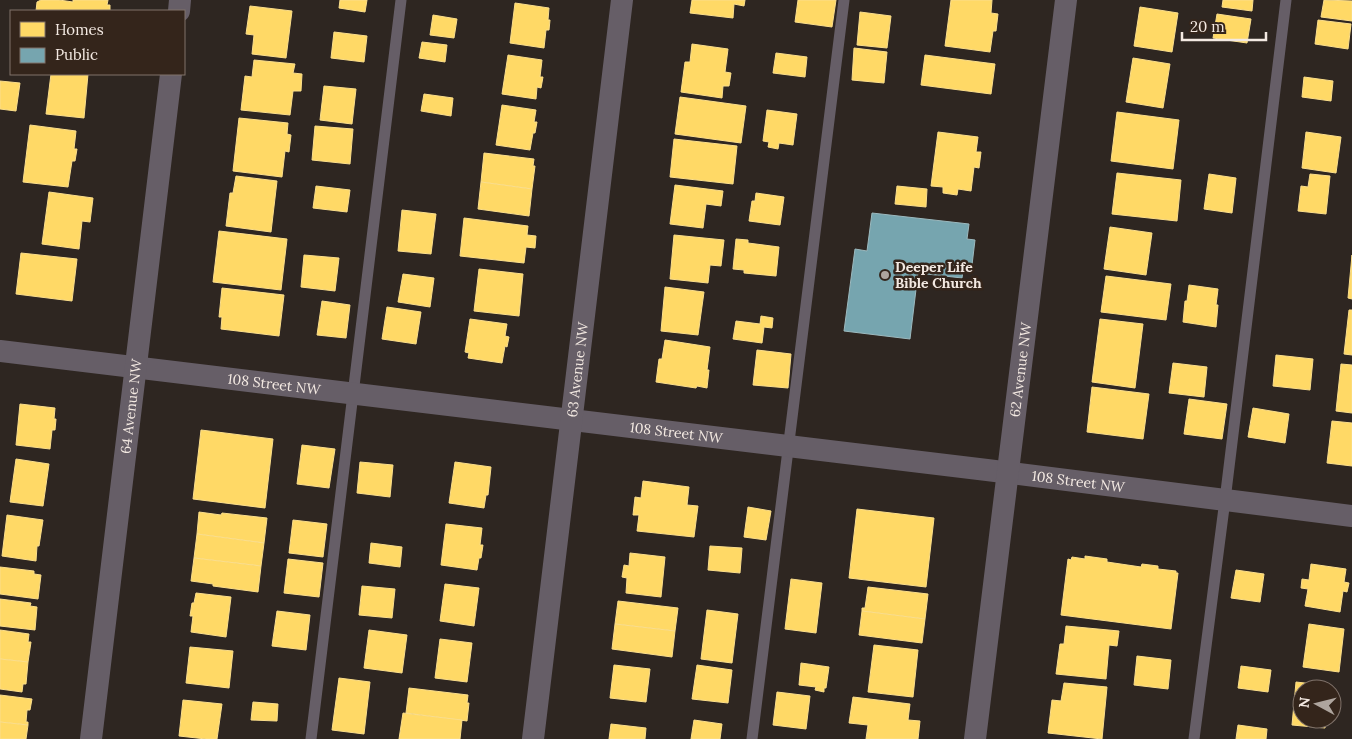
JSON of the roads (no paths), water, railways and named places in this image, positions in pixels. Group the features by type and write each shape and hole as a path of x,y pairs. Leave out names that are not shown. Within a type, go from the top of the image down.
{"street":[{"name":"63 Avenue NW","path":"533,739 622,0"},
{"name":"62 Avenue NW","path":"975,739 1066,0"},
{"name":"64 Avenue NW","path":"91,739 171,75"},
{"name":"108 Street NW","path":"0,351 1007,472 1352,516"}],"lane":[{"path":"311,739 402,0"},
{"path":"752,739 844,0"},
{"path":"1194,739 1286,0"}],"place":[{"name":"Deeper Life Bible Church","path":"885,275"}]}
